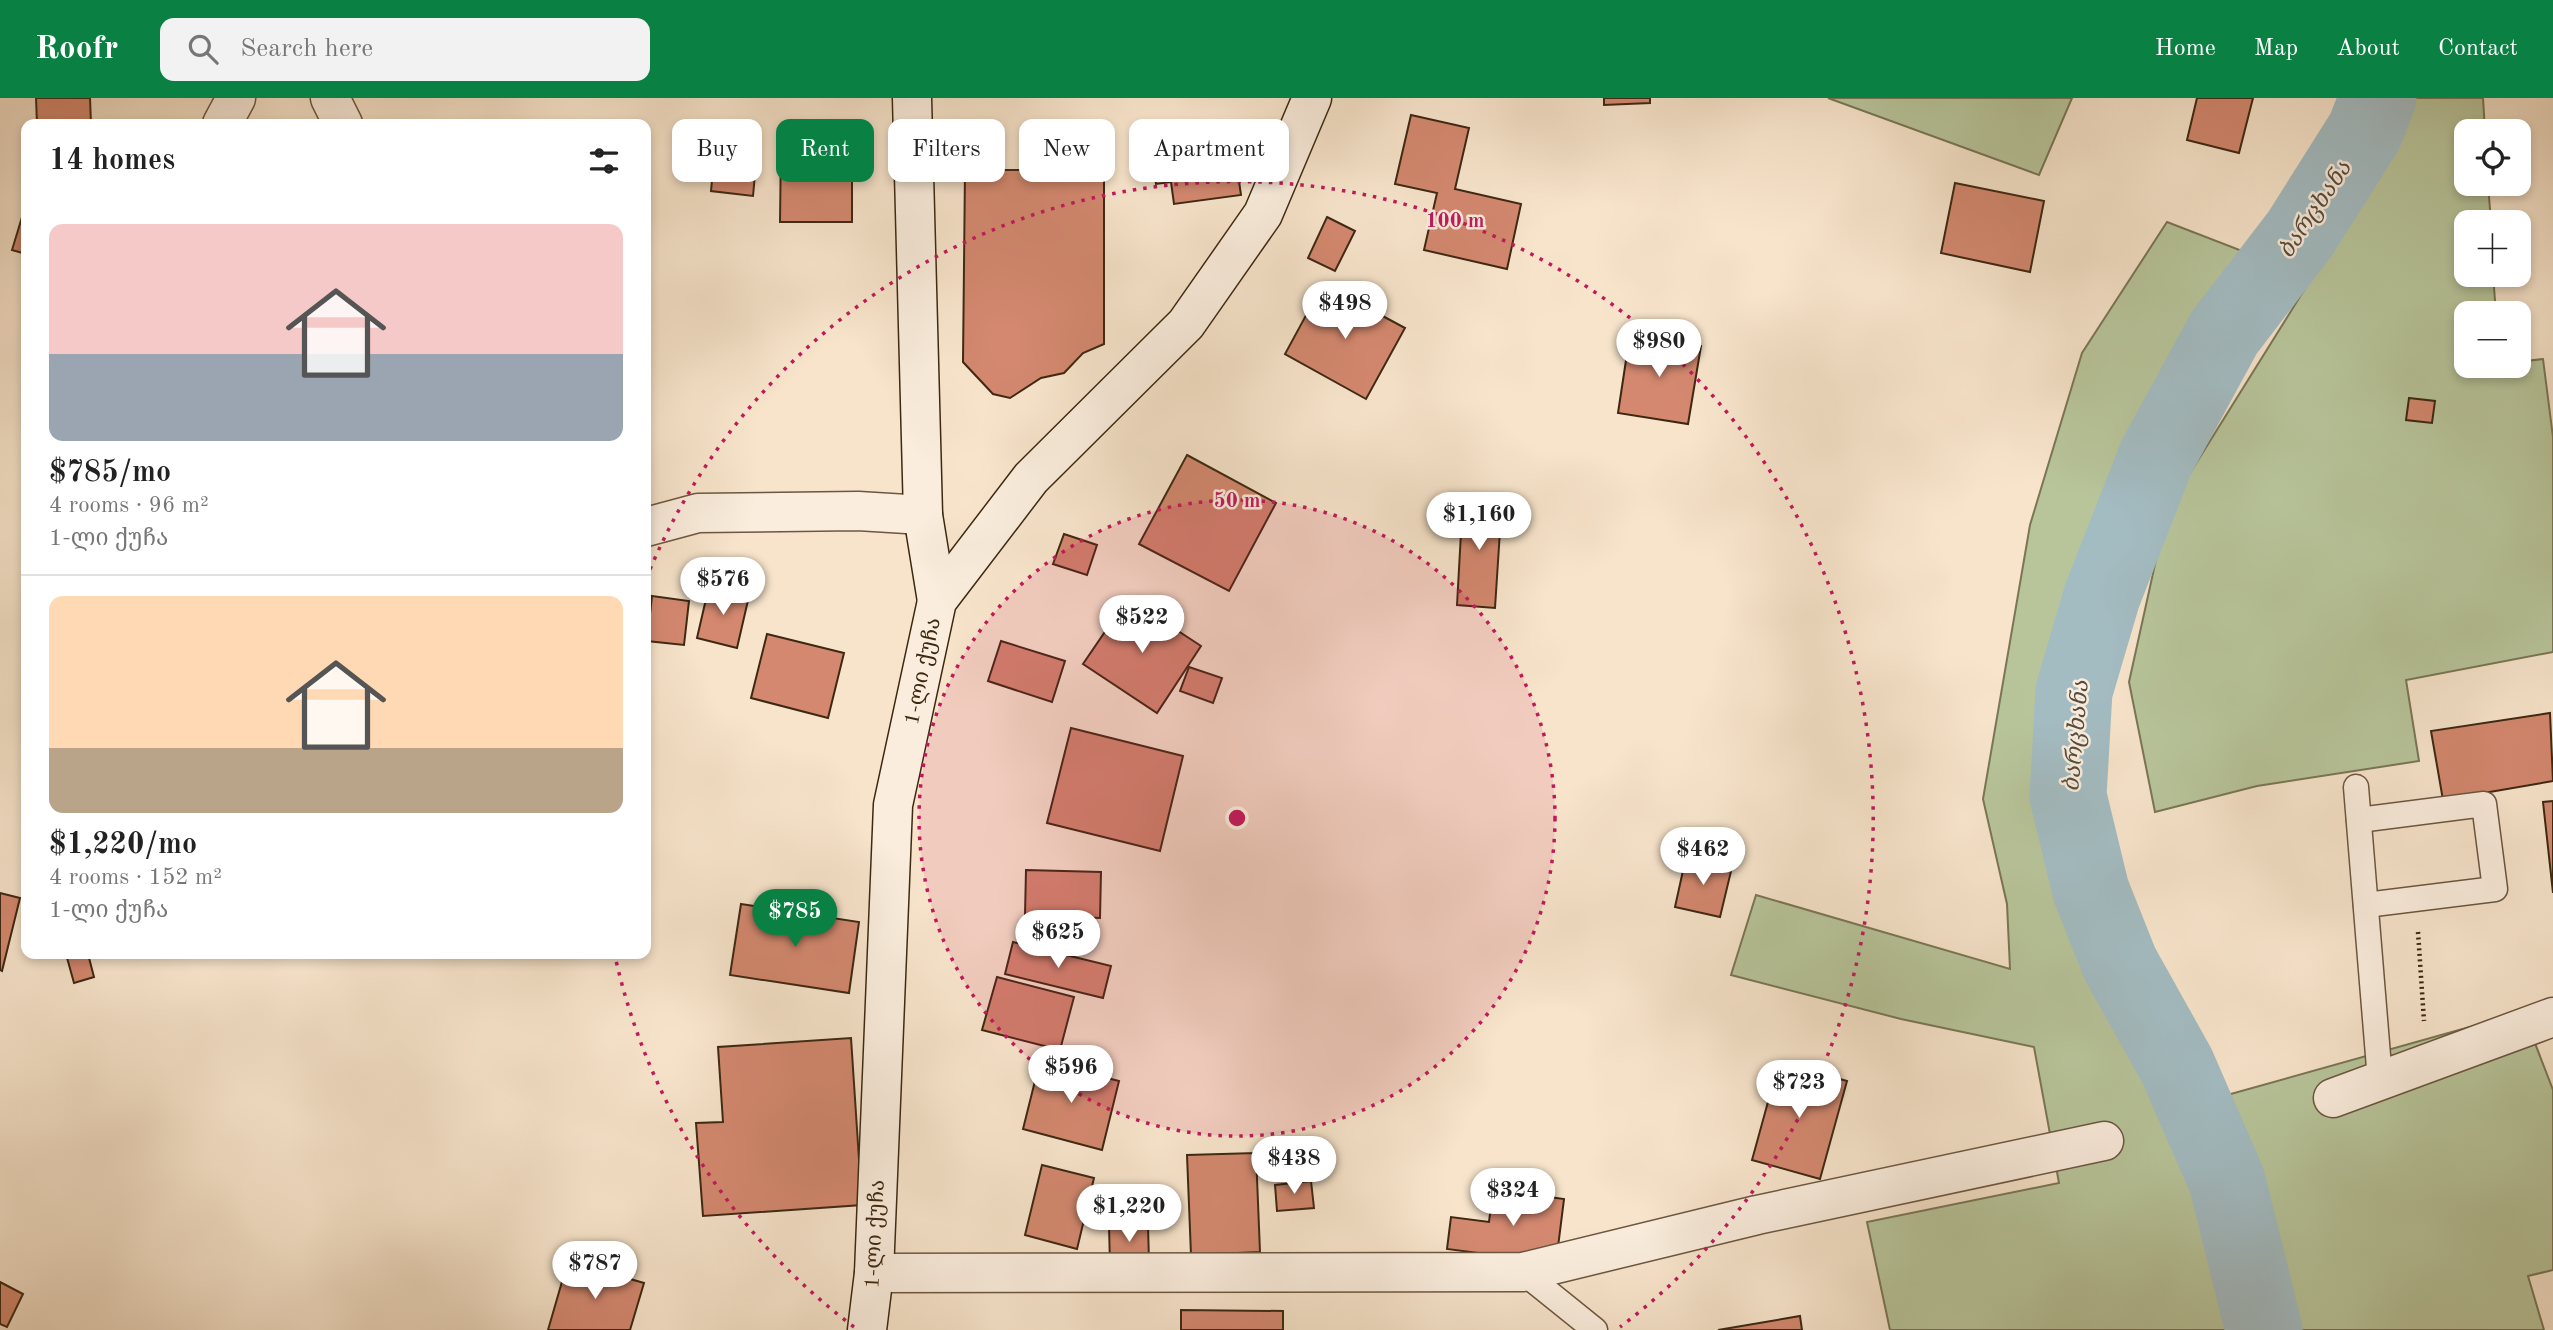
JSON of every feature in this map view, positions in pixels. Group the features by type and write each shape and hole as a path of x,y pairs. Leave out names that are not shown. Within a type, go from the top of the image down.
{"street":[{"path":"225,119 236,98"},
{"path":"330,98 341,119"},
{"path":"912,98 923,514 937,601"},
{"name":"1-ლი ქუჩა","path":"867,1330 874,1273 893,805 937,601 1031,478 1186,324 1264,214 1312,98"},
{"path":"651,526 698,513 858,511 923,514"},
{"path":"2333,1098 2553,1017"},
{"path":"874,1273 1523,1272 1758,1215 2104,1141"}],"lane":[{"path":"2356,787 2380,1080"},
{"path":"2359,820 2484,804 2495,889 2366,905"},
{"path":"1523,1272 1595,1330"}],"path":[{"path":"2416,899 2426,1063"}],"green space":[{"path":"1828,98 2072,98 2039,175"},
{"path":"2412,98 2483,98 2484,119 2454,119 2454,196 2489,196 2490,210 2454,210 2454,287 2494,287 2495,301 2454,301 2454,378 2531,378 2531,360 2543,359 2553,437 2553,652 2406,680 2419,761 2257,786 2155,812 2129,682 2167,510 2387,157"},
{"path":"2167,222 2255,256 2162,403 2096,540 2047,685 2042,785 2055,853 2146,1076 2217,1235 2231,1330 1890,1330 1867,1222 2059,1183 2034,1047 1901,1019 1731,975 1756,895 2010,969 2007,904 1983,799 2030,525 2082,353"},
{"path":"2523,1012 2553,1090 2553,1270 2528,1276 2544,1330 2279,1330 2250,1196 2213,1099"}],"building":[{"path":"36,98 90,98 91,119 37,119"},
{"path":"1604,98 1650,98 1650,103 1604,105"},
{"path":"2197,98 2253,98 2239,153 2187,140"},
{"path":"1411,115 1469,128 1455,189 1521,204 1507,269 1424,250 1437,193 1395,184"},
{"path":"1005,170 1019,170 1019,182 1104,182 1104,344 1083,353 1064,373 1041,378 1010,398 993,394 963,362 965,182 1005,182"},
{"path":"712,182 754,182 753,196 711,191"},
{"path":"781,182 852,182 852,222 780,222"},
{"path":"1171,182 1239,182 1241,195 1174,204"},
{"path":"1955,183 2044,201 2030,272 1941,253"},
{"path":"1327,217 1355,231 1335,271 1308,258"},
{"path":"21,220 21,253 12,250"},
{"path":"1323,284 1405,328 1366,399 1285,354"},
{"path":"1630,334 1701,346 1688,424 1618,413"},
{"path":"2409,398 2435,401 2432,423 2406,420"},
{"path":"1187,455 1276,503 1229,591 1139,544"},
{"path":"1463,497 1502,500 1495,608 1457,605"},
{"path":"1064,534 1097,545 1087,575 1053,564"},
{"path":"709,586 749,596 737,648 697,638"},
{"path":"652,596 689,601 684,645 651,641"},
{"path":"1128,598 1201,646 1157,713 1083,664"},
{"path":"767,634 844,653 828,718 751,698"},
{"path":"1001,641 1065,661 1052,702 988,681"},
{"path":"1189,667 1222,678 1213,703 1180,691"},
{"path":"2550,713 2553,781 2443,800 2431,731"},
{"path":"1071,728 1183,756 1160,851 1047,823"},
{"path":"2553,801 2553,893 2543,802"},
{"path":"1686,857 1732,867 1720,917 1675,907"},
{"path":"1026,870 1101,872 1100,918 1025,915"},
{"path":"0,893 20,898 2,971 0,970"},
{"path":"741,904 859,922 849,993 730,975"},
{"path":"1013,942 1111,966 1103,998 1005,974"},
{"path":"67,959 89,959 94,977 74,983"},
{"path":"997,977 1074,997 1060,1050 982,1030"},
{"path":"851,1038 862,1205 703,1216 696,1123 723,1122 718,1047"},
{"path":"1040,1061 1119,1081 1102,1150 1023,1129"},
{"path":"1779,1062 1847,1081 1820,1179 1752,1160"},
{"path":"1256,1153 1260,1252 1191,1255 1187,1155"},
{"path":"1042,1165 1094,1178 1077,1249 1025,1235"},
{"path":"1311,1181 1314,1208 1277,1211 1275,1185"},
{"path":"1493,1189 1564,1199 1556,1263 1447,1249 1451,1217 1489,1222"},
{"path":"1148,1225 1149,1262 1110,1264 1109,1226"},
{"path":"568,1261 644,1283 630,1330 548,1330"},
{"path":"0,1282 23,1294 7,1327 0,1324"},
{"path":"1181,1310 1283,1311 1283,1330 1181,1330"},
{"path":"1800,1316 1802,1330 1718,1330"}],"waterway":[{"name":"ბარცხანა","path":"2264,1330 2227,1181 2177,1066 2120,964 2091,891 2068,796 2074,691 2102,596 2156,458 2224,333 2300,234 2365,131 2378,98"}]}
